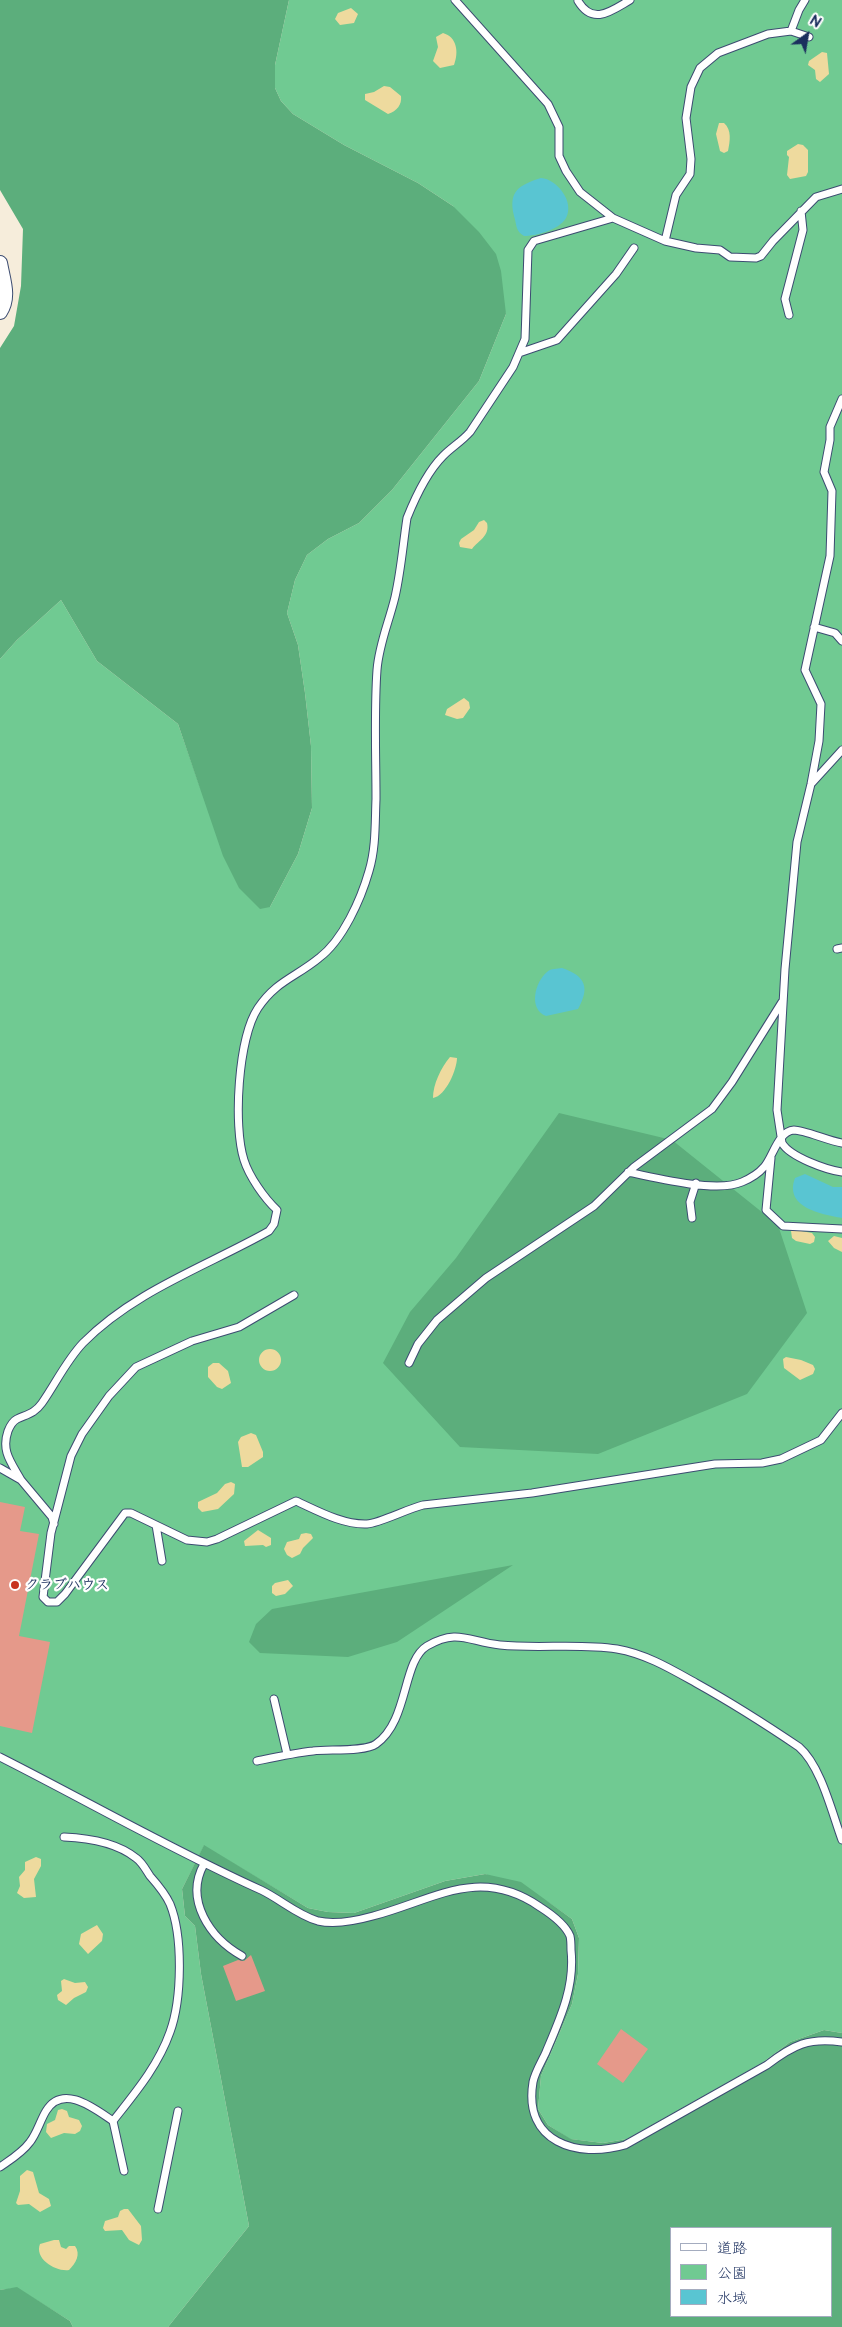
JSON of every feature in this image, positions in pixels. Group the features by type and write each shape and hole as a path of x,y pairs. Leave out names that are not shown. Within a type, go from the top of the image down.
{"street":[{"path":"0,263 6,295 5,304 0,312"}],"lane":[{"path":"455,0 548,104 559,126 559,156 566,171 580,192 613,218 665,241 696,248 720,250 730,257 756,258 761,256 816,197 842,189"},
{"path":"578,1 583,9 597,16 607,13 630,0"},
{"path":"791,31 805,0"},
{"path":"665,241 676,195 690,174 691,160 686,118 691,88 700,68 718,53 768,34 791,31 809,37"},
{"path":"790,314 785,299 803,230 801,211"},
{"path":"0,1448 10,1426 16,1419 31,1415 41,1405 68,1362 106,1322 195,1268 269,1231 274,1224 277,1210 248,1171 241,1150 238,1121 244,1045 256,1010 272,990 319,959 329,948 349,920 370,870 375,832 377,672 380,648 395,596 407,518 431,472 442,457 462,442 470,432 513,367 524,339 528,250 534,241 613,218"},
{"path":"519,353 557,340 616,274 634,248"},
{"path":"842,399 830,427 830,440 824,472 832,491 830,556 805,670 821,704 819,741 797,842 783,1000 777,1110 781,1138 785,1148 810,1162 842,1172"},
{"path":"814,628 835,633 842,641"},
{"path":"811,784 842,750"},
{"path":"409,1364 418,1344 444,1314 486,1278 594,1206 628,1172 712,1109 732,1082 783,1000"},
{"path":"628,1172 696,1184 734,1185 744,1182 762,1169 771,1158 781,1138 788,1132 795,1130 827,1141 842,1143"},
{"path":"771,1158 766,1210 783,1226 842,1228"},
{"path":"692,1218 690,1202 696,1184"},
{"path":"294,1295 239,1327 171,1350 131,1372 109,1396 76,1444 59,1500 48,1550 43,1598 48,1602 57,1602 65,1594 125,1513 131,1513 187,1540 207,1542 296,1501 324,1514 351,1522 368,1524 423,1505 532,1493 716,1464 762,1463 781,1459 821,1440 842,1413"},
{"path":"4,1442 7,1455 21,1480 52,1517 54,1525"},
{"path":"0,1468 21,1480"},
{"path":"156,1525 162,1561"},
{"path":"257,1761 287,1754 340,1748 363,1749 376,1744 394,1723 414,1664 425,1647 443,1638 457,1635 500,1645 595,1646 619,1649 638,1654 676,1671 744,1710 807,1754 815,1769 842,1840"},
{"path":"274,1700 287,1754"},
{"path":"0,1757 185,1852 204,1864 279,1899 301,1914 319,1921 350,1922 424,1900 452,1889 470,1886 485,1886 515,1892 540,1907 561,1924 570,1936 572,1974 567,2000 533,2081 533,2117 551,2139 570,2146 606,2151 625,2146 767,2065 789,2048 814,2040 842,2042"},
{"path":"64,1836 89,1838 126,1851 138,1858 161,1888 170,1904 177,1926 179,1953 178,1991 170,2031 146,2081 113,2121"},
{"path":"204,1864 197,1876 196,1894 204,1916 215,1935 225,1946 242,1956"},
{"path":"0,2167 30,2142 50,2104 61,2100 73,2099 87,2104 113,2121 124,2171"},
{"path":"158,2209 178,2111"}],"green space":[{"path":"0,0 289,0 275,65 275,88 281,101 293,114 344,145 418,183 453,206 479,232 496,254 501,271 506,314 479,381 392,490 359,523 328,539 307,555 295,580 287,613 298,645 305,693 311,746 312,808 298,854 270,907 260,909 239,888 223,856 178,724 97,661 61,600 17,640 0,659 0,348 14,326 21,286 23,229 0,190"},
{"path":"289,0 842,0 842,2033 824,2030 790,2042 762,2063 627,2139 603,2143 570,2139 548,2125 538,2109 541,2076 572,2004 578,1974 579,1938 572,1919 548,1902 485,1874 445,1881 354,1913 328,1912 308,1908 204,1846 182,1889 185,1916 195,1926 201,1974 249,2226 168,2327 73,2327 70,2321 17,2288 0,2290 0,659 17,640 61,600 97,661 178,724 200,787 270,907 298,854 312,808 311,746 305,693 298,645 287,613 295,580 307,555 328,539 359,523 392,490 479,381 506,314 453,206 418,183 344,145 293,114 281,101 275,88 275,65"},
{"path":"559,1113 672,1140 778,1225 807,1313 747,1394 598,1454 460,1447 383,1363 410,1312 456,1258"},
{"path":"513,1565 397,1642 348,1657 260,1653 249,1642 256,1624 272,1609"},
{"path":"204,1845 308,1908 328,1912 354,1913 445,1881 485,1874 521,1882 572,1919 579,1938 578,1974 572,2004 541,2076 538,2109 548,2125 571,2139 603,2143 627,2139 762,2063 790,2042 824,2030 842,2033 842,2327 168,2327 249,2226 201,1974 195,1926 185,1916 182,1889"},
{"path":"17,2287 70,2321 73,2327 0,2327 0,2290"}],"sand":[{"path":"351,8 358,14 354,23 340,25 335,19 338,13"},
{"path":"443,33 454,41 456,55 454,65 440,68 433,61 438,47 436,37"},
{"path":"822,52 827,53 829,74 820,82 816,79 815,70 808,65 809,61"},
{"path":"384,86 390,87 401,96 401,102 398,107 388,114 365,100 365,94 374,92"},
{"path":"719,123 724,123 729,132 728,151 724,153 720,151 716,134"},
{"path":"798,144 803,145 808,150 808,172 806,176 790,179 787,175 789,157 787,151"},
{"path":"484,520 488,527 483,538 472,549 460,547 461,539 474,530 479,522"},
{"path":"464,698 469,702 470,708 463,718 457,719 445,715 447,709"},
{"path":"450,1057 457,1058 453,1075 442,1092 433,1098 438,1076"},
{"path":"791,1231 812,1233 815,1237 814,1242 810,1244 796,1241 792,1238"},
{"path":"834,1236 842,1238 842,1252 834,1248 828,1241"},
{"path":"270,1349 278,1352 281,1360 278,1368 270,1371 262,1368 259,1360 262,1352"},
{"path":"786,1357 813,1365 815,1369 813,1374 800,1380 784,1368 783,1359"},
{"path":"213,1363 219,1363 228,1371 231,1383 222,1389 217,1387 208,1377 208,1367"},
{"path":"251,1433 256,1435 263,1452 263,1457 248,1467 242,1467 238,1442 241,1437"},
{"path":"231,1482 235,1484 234,1494 218,1509 202,1512 198,1508 198,1502 217,1493 225,1484"},
{"path":"258,1530 271,1538 271,1545 266,1547 263,1545 245,1546 244,1541"},
{"path":"301,1534 311,1534 313,1538 300,1554 292,1558 287,1555 284,1549 287,1542 299,1539"},
{"path":"288,1580 293,1586 285,1594 276,1596 272,1593 272,1586 275,1583"},
{"path":"36,1857 41,1859 41,1866 34,1879 36,1897 24,1898 17,1893 20,1886 19,1877 25,1870 25,1862"},
{"path":"97,1925 103,1934 102,1941 88,1954 79,1944 81,1934"},
{"path":"64,1979 75,1983 85,1982 88,1987 86,1992 74,1998 66,2005 58,2000 57,1995 62,1991 61,1981"},
{"path":"58,2110 67,2111 69,2117 79,2120 82,2126 80,2131 75,2134 64,2133 51,2138 46,2132 47,2124 55,2120"},
{"path":"27,2170 33,2172 39,2193 49,2199 51,2206 40,2212 29,2204 18,2205 16,2203 20,2191 20,2176"},
{"path":"128,2209 141,2226 142,2240 139,2245 129,2240 122,2230 105,2231 103,2228 105,2221 118,2217 120,2211"},
{"path":"59,2240 61,2247 66,2249 69,2246 75,2246 77,2249 77,2258 69,2270 53,2267 40,2255 40,2244"}],"water":[{"path":"541,178 553,182 563,192 568,205 568,212 563,222 553,229 535,235 524,236 519,232 516,225 513,207 514,195 517,190 527,183"},
{"path":"562,968 576,975 584,984 585,989 582,1002 578,1009 546,1016 540,1013 535,1002 539,982 547,972 552,969"},
{"path":"805,1174 833,1187 842,1187 842,1218 815,1211 799,1202 793,1188 795,1178"}],"building":[{"name":"クラブハウス","path":"0,1502 25,1507 20,1531 39,1534 19,1636 50,1642 32,1733 0,1726"},
{"path":"251,1955 265,1991 236,2001 223,1966 238,1960 244,1961"},
{"path":"621,2029 648,2049 623,2083 597,2064"}],"place":[{"name":"クラブハウス","path":"15,1585"}]}
